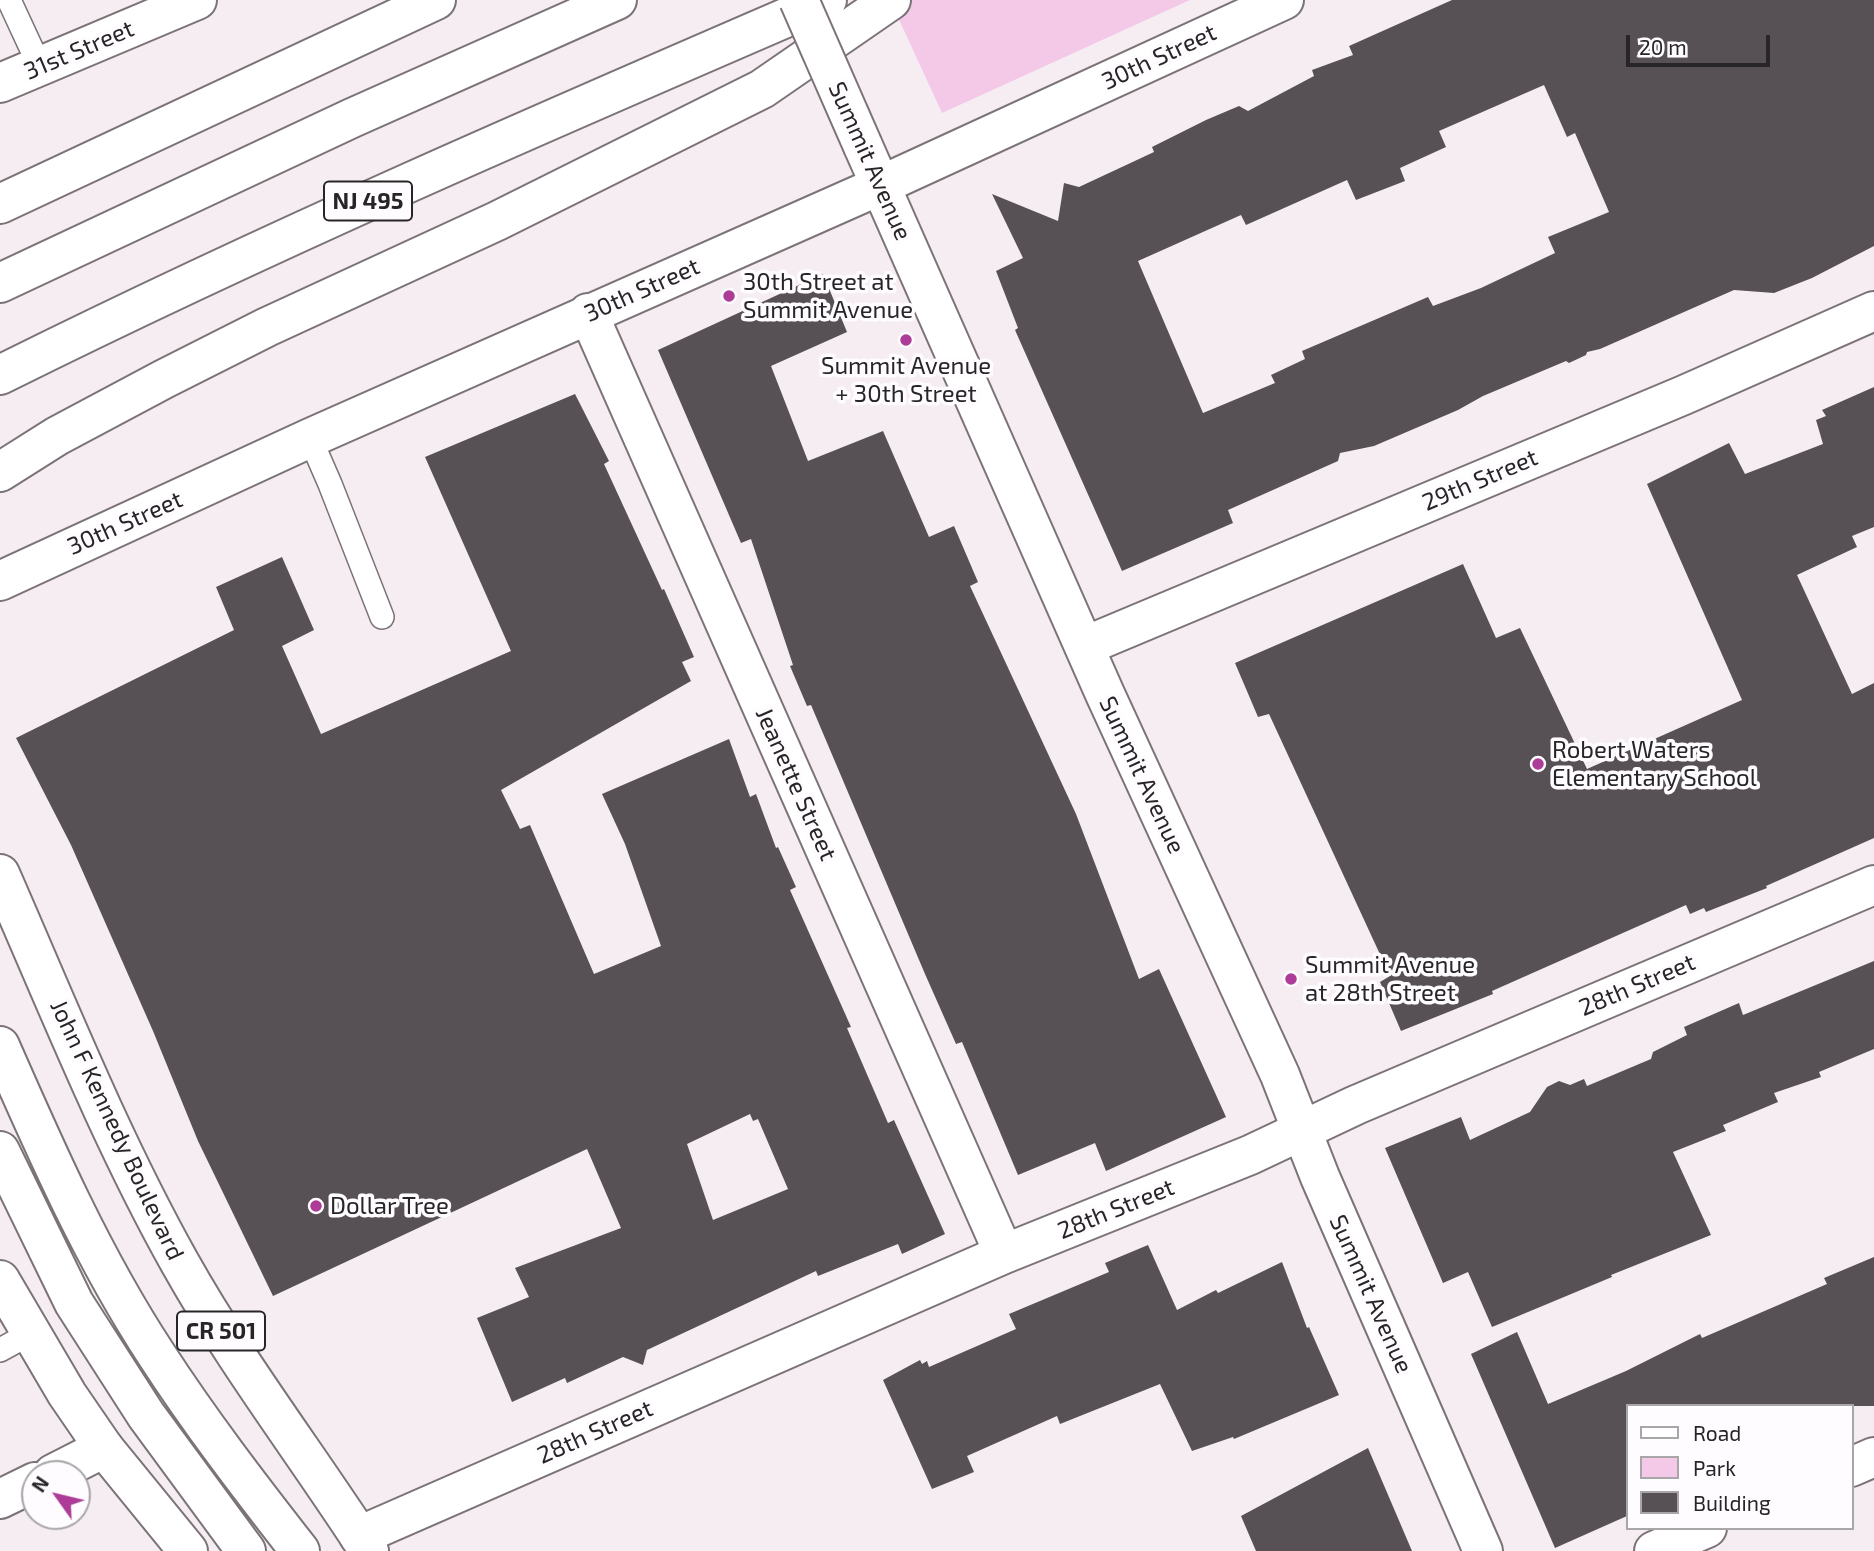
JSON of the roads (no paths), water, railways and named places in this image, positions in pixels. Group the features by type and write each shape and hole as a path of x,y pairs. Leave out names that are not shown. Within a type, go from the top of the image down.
{"main road":[{"name":"31st Street","path":"0,83 197,0"},
{"path":"0,204 436,0"},
{"path":"0,283 340,124 617,0"},
{"name":"Summit Avenue","path":"799,0 1105,694 1280,1075 1320,1177 1483,1551"},
{"name":"NJ 495","path":"0,375 275,243 438,169 827,0"},
{"path":"0,472 57,436 267,327 497,221 762,89 891,0"},
{"name":"30th Street","path":"0,581 588,313 879,186 1284,0"},
{"name":"29th Street","path":"1085,646 1684,395 1874,311"},
{"name":"Jeanette Street","path":"588,313 1004,1254"},
{"name":"John F Kennedy Boulevard","path":"0,874 89,1076 145,1197 175,1254 224,1335 364,1544"},
{"name":"28th Street","path":"364,1544 1004,1254 1250,1155 1301,1129 1874,885"},
{"path":"0,1046 39,1137 111,1279 155,1352 215,1440 300,1551"},
{"path":"0,1151 69,1292 89,1326 146,1415 246,1551"},
{"path":"0,1280 16,1342 67,1394 104,1448 188,1551"},
{"path":"80,1460 104,1448"},
{"path":"1853,1466 1874,1457"},
{"path":"0,1499 21,1489"},
{"path":"1654,1551 1702,1530"}],"lane":[{"path":"9,0 40,67"},
{"path":"310,438 382,617"}],"place":[{"name":"30th Street at Summit Avenue","path":"729,296"},
{"name":"Summit Avenue + 30th Street","path":"906,340"},
{"name":"Robert Waters Elementary School","path":"1538,764"},
{"name":"Summit Avenue at 28th Street","path":"1291,979"},
{"name":"Dollar Tree","path":"316,1206"}]}
